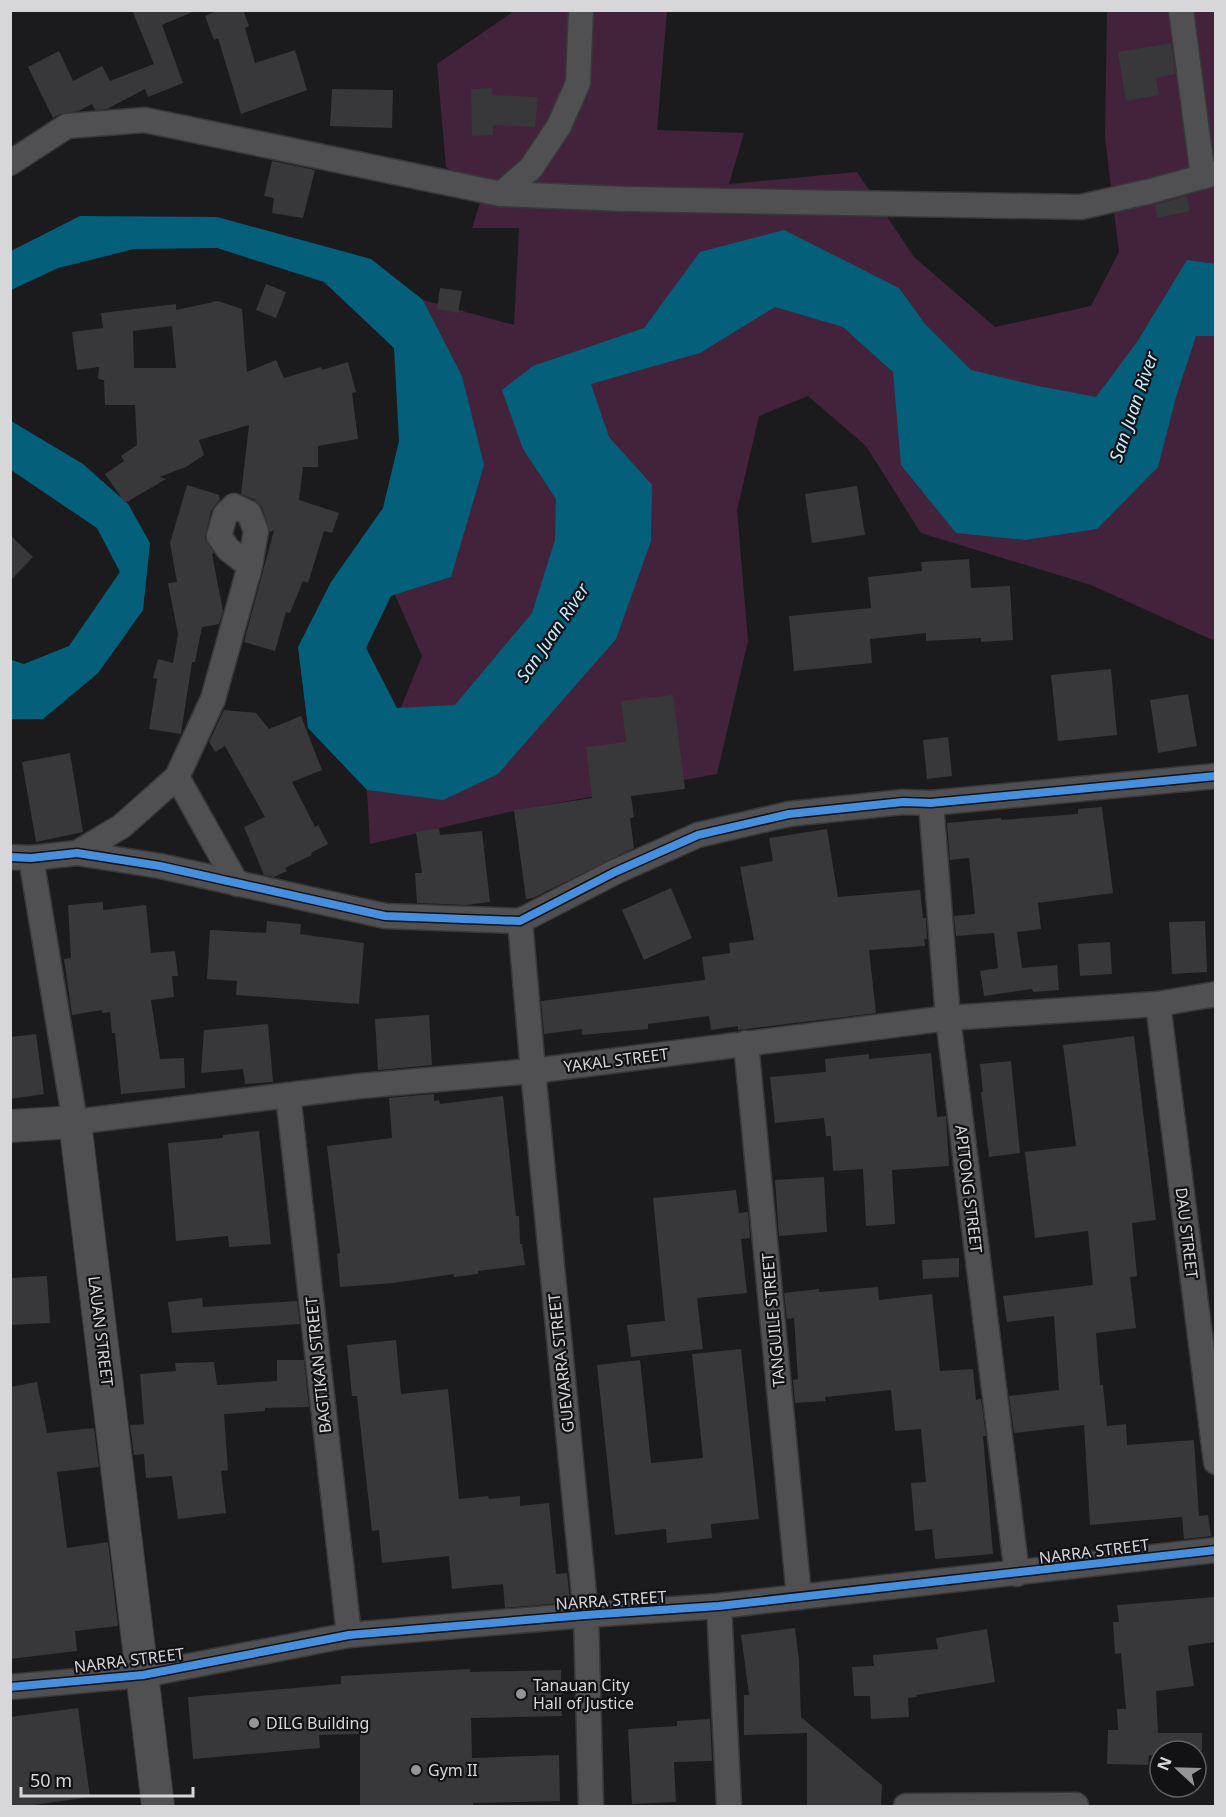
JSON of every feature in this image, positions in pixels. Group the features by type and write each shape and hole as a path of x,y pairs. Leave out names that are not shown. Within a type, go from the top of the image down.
{"street":[{"path":"501,194 531,168 559,126 578,83 581,10"},
{"path":"10,163 67,126 145,120 501,194 625,200 1081,207 1209,175 1181,10"},
{"path":"77,853 122,826 177,777 213,699 250,566"},
{"path":"21,858 77,853 160,866 385,916 520,921 615,872 698,835 789,814 903,802 931,802 1215,776"},
{"path":"177,777 237,884"},
{"name":"APITONG STREET","path":"931,802 948,1018 1017,1574"},
{"name":"LAUAN STREET","path":"21,858 75,1122 158,1806"},
{"name":"GUEVARRA STREET","path":"520,921 586,1615 591,1806"},
{"name":"YAKAL STREET","path":"75,1122 288,1095 533,1071 948,1018 1158,1004 1215,994"},
{"name":"DAU STREET","path":"1158,1004 1215,1462"},
{"name":"TANGUILE STREET","path":"746,1043 799,1597"},
{"name":"BAGTIKAN STREET","path":"288,1095 349,1635"},
{"path":"10,1126 75,1122"},
{"name":"NARRA STREET","path":"10,1687 143,1675 349,1635 719,1606 1215,1550"},
{"path":"719,1606 729,1806"},
{"path":"906,1806 1076,1805"}],"shaded area":[{"path":"514,11 667,11 657,130 744,133 729,184 857,172 914,257 995,327 1091,306 1119,252 1105,138 1107,11 1215,11 1215,641 1091,585 921,533 866,446 808,396 759,416 737,510 748,641 717,774 518,810 370,844 367,790 422,656 395,595 451,577 461,374 423,300 514,325 519,228 472,228 484,190 446,167 437,64"}],"water":[{"name":"San Juan River","path":"80,216 217,217 371,259 423,300 462,376 484,465 451,577 391,596 366,648 397,708 455,705 532,613 555,540 556,499 523,449 502,390 533,366 644,328 700,252 784,230 899,288 925,324 971,370 1096,397 1137,342 1187,260 1215,264 1215,336 1196,336 1176,397 1158,467 1097,529 1025,540 956,533 901,465 893,372 843,327 775,307 700,353 591,384 609,437 652,485 651,541 616,639 498,774 443,800 367,790 308,728 298,647 331,582 383,508 399,441 394,348 324,282 217,248 134,249 58,268 11,290 11,251"},
{"path":"11,421 83,464 128,504 150,543 143,610 98,673 43,719 11,719 11,660 24,664 69,646 120,572 97,528 11,470"}],"building":[{"path":"132,10 197,10 162,25 183,83 148,97 145,89 107,109 95,110 92,104 78,111 60,114 53,118 28,67 59,51 73,81 102,66 110,81 154,64"},
{"path":"219,10 243,10 249,26 245,28 255,63 295,50 307,90 241,114 218,38 214,40 205,16"},
{"path":"1171,43 1175,74 1156,78 1159,95 1126,101 1118,52"},
{"path":"492,88 492,95 538,97 535,127 493,125 493,135 472,136 471,89"},
{"path":"332,89 393,90 392,128 330,126"},
{"path":"272,161 315,170 303,218 272,213 274,198 264,196"},
{"path":"1187,196 1190,211 1157,218 1155,205"},
{"path":"266,284 286,292 276,318 256,310"},
{"path":"440,288 462,291 458,313 437,309"},
{"path":"218,301 242,309 247,372 276,360 284,378 348,362 356,392 352,393 358,439 318,446 318,467 303,467 299,500 339,513 332,533 324,531 308,583 303,581 290,613 286,612 275,651 244,642 274,530 270,532 262,507 255,500 241,494 249,425 199,440 204,455 186,467 159,477 166,479 125,503 105,474 124,461 121,456 137,445 135,405 105,405 104,380 98,379 99,367 77,370 72,332 103,328 101,313 176,304 176,310","holes":["172,326 176,368 134,368 133,331"]},
{"path":"187,485 219,495 220,499 211,511 205,538 214,553 212,554 223,611 219,624 202,627 195,662 192,662 181,734 149,729 157,679 153,678 158,659 173,663 178,634 168,583 177,582 170,543"},
{"path":"857,486 865,535 812,543 805,494"},
{"path":"10,535 33,557 10,581"},
{"path":"969,559 971,588 1010,586 1013,640 981,642 981,638 926,641 926,633 870,639 872,663 794,671 789,616 871,608 868,577 922,571 921,562"},
{"path":"1111,669 1117,735 1058,741 1051,675"},
{"path":"1188,694 1197,746 1158,753 1150,700"},
{"path":"673,695 685,789 631,796 634,817 630,818 634,848 533,898 526,899 514,810 592,798 586,747 626,742 621,701"},
{"path":"224,710 256,713 269,729 301,716 322,770 292,782 315,827 318,825 328,844 311,853 312,855 285,868 287,871 274,877 264,875 244,827 265,817 225,746 215,752 209,742"},
{"path":"948,737 952,776 927,779 923,740"},
{"path":"70,753 83,832 36,842 22,762"},
{"path":"1102,807 1113,893 1038,903 1041,929 1017,932 1022,968 1057,965 1059,990 1033,992 1032,989 984,996 980,971 998,968 994,933 956,936 954,916 975,914 969,858 950,860 947,823 1078,814 1078,809"},
{"path":"439,828 440,835 482,831 490,902 466,905 417,903 415,873 422,873 416,832"},
{"path":"827,829 838,897 920,890 923,918 926,918 925,946 869,950 876,1013 738,1030 738,1026 711,1030 709,1016 648,1024 648,1029 582,1035 582,1029 544,1034 541,1001 705,980 702,957 730,953 729,943 754,940 740,867 773,861 769,838"},
{"path":"671,888 692,938 644,960 622,910"},
{"path":"103,902 103,910 146,905 151,953 175,951 178,976 172,976 174,997 151,1000 160,1059 184,1058 185,1088 121,1094 115,1033 112,1033 110,1012 102,1013 102,1010 72,1015 64,959 71,958 68,905"},
{"path":"267,921 301,924 300,934 364,943 359,1004 236,995 237,981 207,979 210,930 266,933"},
{"path":"1205,921 1207,972 1172,974 1169,922"},
{"path":"1110,942 1112,974 1080,976 1078,944"},
{"path":"429,1015 432,1065 378,1070 375,1019"},
{"path":"268,1024 273,1082 245,1084 243,1069 201,1073 204,1030"},
{"path":"36,1034 44,1094 10,1099 10,1037"},
{"path":"1134,1036 1156,1220 1132,1223 1137,1276 1130,1277 1136,1328 1096,1333 1100,1385 1103,1385 1107,1426 1126,1424 1127,1445 1194,1440 1199,1516 1208,1515 1211,1536 1184,1539 1182,1517 1090,1525 1084,1425 1014,1433 1009,1396 1059,1390 1054,1316 1007,1322 1003,1296 1093,1285 1088,1231 1035,1238 1025,1152 1076,1146 1063,1045"},
{"path":"931,1053 937,1117 946,1116 949,1166 892,1170 895,1224 866,1226 863,1169 833,1171 831,1136 826,1136 824,1118 775,1123 770,1077 826,1072 825,1059 869,1054 869,1059"},
{"path":"1011,1061 1020,1153 989,1157 980,1064"},
{"path":"434,1094 434,1101 439,1100 440,1104 503,1096 516,1216 519,1216 520,1244 522,1244 525,1265 478,1271 478,1274 454,1277 454,1274 393,1283 340,1287 337,1254 340,1253 327,1146 392,1138 389,1098"},
{"path":"259,1131 271,1244 229,1247 228,1236 176,1241 168,1143 223,1138 223,1135"},
{"path":"824,1177 827,1232 779,1236 775,1180"},
{"path":"736,1190 739,1213 748,1212 750,1238 741,1239 747,1293 697,1298 703,1349 631,1357 627,1325 665,1321 653,1198"},
{"path":"959,1258 959,1277 923,1279 922,1260"},
{"path":"47,1276 50,1323 10,1325 10,1278"},
{"path":"878,1287 879,1300 932,1294 940,1371 973,1369 976,1400 981,1399 986,1436 983,1436 993,1554 935,1559 932,1529 915,1531 911,1483 926,1482 921,1429 895,1431 891,1390 825,1397 826,1401 795,1403 793,1380 798,1379 794,1318 787,1319 784,1293"},
{"path":"202,1298 203,1307 297,1301 300,1324 172,1333 168,1302"},
{"path":"396,1340 401,1394 448,1389 459,1499 520,1496 520,1506 549,1503 556,1574 567,1573 570,1602 505,1608 503,1584 452,1589 449,1556 382,1563 379,1530 372,1531 357,1396 352,1396 347,1345"},
{"path":"741,1349 759,1519 711,1524 712,1538 667,1543 666,1529 615,1535 597,1365 640,1360 651,1463 703,1458 692,1354"},
{"path":"277,1360 304,1360 309,1407 265,1408 265,1411 224,1414 228,1470 221,1471 226,1513 178,1519 172,1476 146,1478 144,1454 134,1455 130,1425 144,1424 140,1374 176,1371 175,1363 214,1362 217,1385 277,1381"},
{"path":"37,1382 47,1433 94,1428 99,1467 57,1472 67,1548 108,1542 118,1626 75,1631 77,1651 10,1659 10,1387"},
{"path":"1215,1597 1215,1642 1188,1646 1194,1686 1156,1691 1158,1733 1202,1733 1202,1739 1148,1739 1148,1765 1107,1764 1108,1730 1118,1730 1117,1709 1126,1709 1121,1653 1115,1654 1113,1622 1119,1622 1117,1605"},
{"path":"795,1628 799,1660 801,1717 882,1785 881,1806 807,1806 807,1733 744,1735 744,1695 749,1695 741,1635"},
{"path":"987,1629 995,1682 908,1698 909,1717 871,1719 870,1696 854,1696 852,1667 874,1666 873,1655 938,1649 936,1638"},
{"path":"470,1669 470,1672 561,1670 562,1716 471,1718 472,1758 559,1755 560,1801 473,1803 473,1806 360,1806 360,1734 319,1735 320,1748 193,1759 188,1697 341,1684 341,1676"},
{"path":"78,1708 90,1797 27,1806 10,1806 10,1717"},
{"path":"710,1719 712,1761 674,1762 676,1802 632,1804 628,1729 677,1726 677,1721"}],"cycle path":[{"path":"10,857 31,858 77,853 160,866 385,916 520,921 615,872 698,835 789,814 903,802 931,803 1216,776"},
{"path":"10,1687 143,1675 349,1635 719,1606 1216,1550"}],"place":[{"name":"Tanauan City Hall of Justice","path":"521,1694"},
{"name":"DILG Building","path":"254,1723"},
{"name":"Gym II","path":"416,1770"}]}
